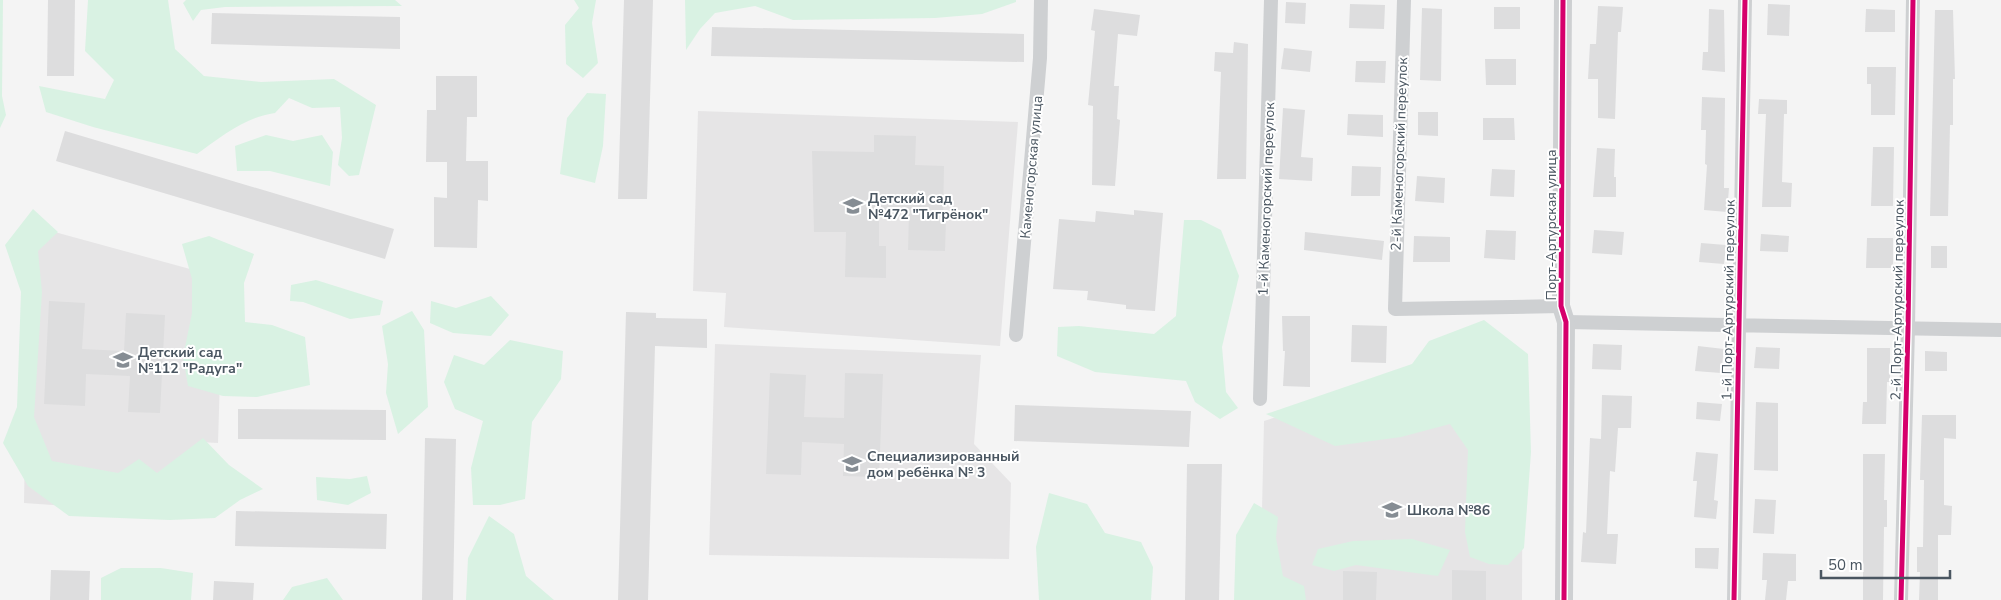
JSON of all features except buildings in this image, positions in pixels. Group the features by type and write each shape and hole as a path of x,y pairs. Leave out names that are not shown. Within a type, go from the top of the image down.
{"street":[{"name":"Каменогорская улица","path":"1016,334 1040,58 1041,0"},
{"name":"1-й Каменогорский переулок","path":"1260,399 1271,0"},
{"name":"2-й Каменогорский переулок","path":"1404,0 1395,309 1564,314"},
{"name":"Порт-Артурская улица","path":"1563,0 1564,600"},
{"name":"1-й Порт-Артурский переулок","path":"1734,600 1745,0"},
{"name":"2-й Порт-Артурский переулок","path":"1901,600 1908,328 1913,0"},
{"path":"1564,314 1739,325 2001,330"}],"shaded area":[{"name":"Детский сад №472 \"Тигрёнок\"","path":"698,111 1018,122 1000,346 724,327 726,293 693,291"},
{"name":"Детский сад №112 \"Радуга\"","path":"29,225 223,278 218,443 199,442 196,515 24,503"},
{"name":"Специализированный дом ребёнка № 3","path":"715,344 981,355 974,444 1011,483 1009,559 709,555"},
{"name":"Школа №86","path":"1475,354 1523,357 1522,600 1260,600 1264,421"}],"green space":[{"path":"0,0 3,0 2,96 6,115 0,128"},
{"path":"88,0 168,0 175,49 204,76 261,82 334,79 376,105 359,175 349,176 338,165 342,138 340,107 312,108 289,98 275,113 244,123 197,154 93,127 46,112 39,86 105,99 114,80 85,51"},
{"path":"186,0 395,0 402,6 225,7 201,10 193,21 183,3"},
{"path":"574,0 596,0 592,23 598,63 583,78 566,64 565,25 579,8"},
{"path":"685,0 1016,0 1016,2 982,14 935,18 793,20 755,6 715,13 700,29 686,50"},
{"path":"587,93 606,94 603,146 595,183 560,174 567,118"},
{"path":"266,135 293,141 322,135 333,152 330,186 270,171 237,171 235,146"},
{"path":"33,209 58,232 38,251 42,292 34,417 52,461 118,473 139,459 157,473 203,438 229,465 263,489 240,500 215,518 170,520 69,516 28,486 3,443 17,407 21,292 5,245"},
{"path":"1184,220 1201,220 1221,230 1239,276 1222,347 1226,392 1238,408 1220,419 1195,402 1186,381 1095,372 1057,356 1058,327 1079,326 1154,334 1176,316"},
{"path":"209,236 254,254 244,283 245,322 272,325 305,337 310,385 257,397 223,396 188,386 183,357 192,313 192,279 182,244"},
{"path":"316,280 383,301 380,315 350,319 303,302 290,301 291,285"},
{"path":"491,296 509,315 491,336 453,333 430,323 431,301 456,308"},
{"path":"412,311 424,330 428,407 398,434 386,393 388,364 382,326"},
{"path":"1484,320 1528,354 1531,452 1524,548 1508,565 1489,564 1470,557 1465,532 1468,450 1450,424 1401,437 1335,446 1266,414 1412,364 1429,341"},
{"path":"510,340 563,351 561,379 532,422 525,499 500,505 473,505 471,468 483,421 455,409 444,382 454,355 484,365"},
{"path":"367,476 371,493 348,505 317,500 316,477 350,479"},
{"path":"1049,493 1087,504 1105,533 1141,542 1153,567 1151,600 1039,600 1036,547"},
{"path":"1254,503 1278,517 1276,538 1283,576 1304,586 1306,600 1234,600 1236,535"},
{"path":"489,516 514,534 526,576 554,600 466,600 468,558"},
{"path":"1412,539 1450,550 1438,576 1356,565 1334,571 1312,565 1318,549 1353,541"},
{"path":"121,568 161,568 193,573 191,600 101,600 101,578"},
{"path":"327,578 343,600 283,600 292,587"}],"cycle path":[{"path":"1563,0 1561,306 1566,322 1564,600"},
{"path":"1734,600 1745,0"},
{"path":"1901,600 1908,328 1913,0"}],"place":[{"name":"Детский сад №472 \"Тигрёнок\"","path":"853,206"},
{"name":"Детский сад №112 \"Радуга\"","path":"123,360"},
{"name":"Специализированный дом ребёнка № 3","path":"852,464"},
{"name":"Школа №86","path":"1392,510"}]}
